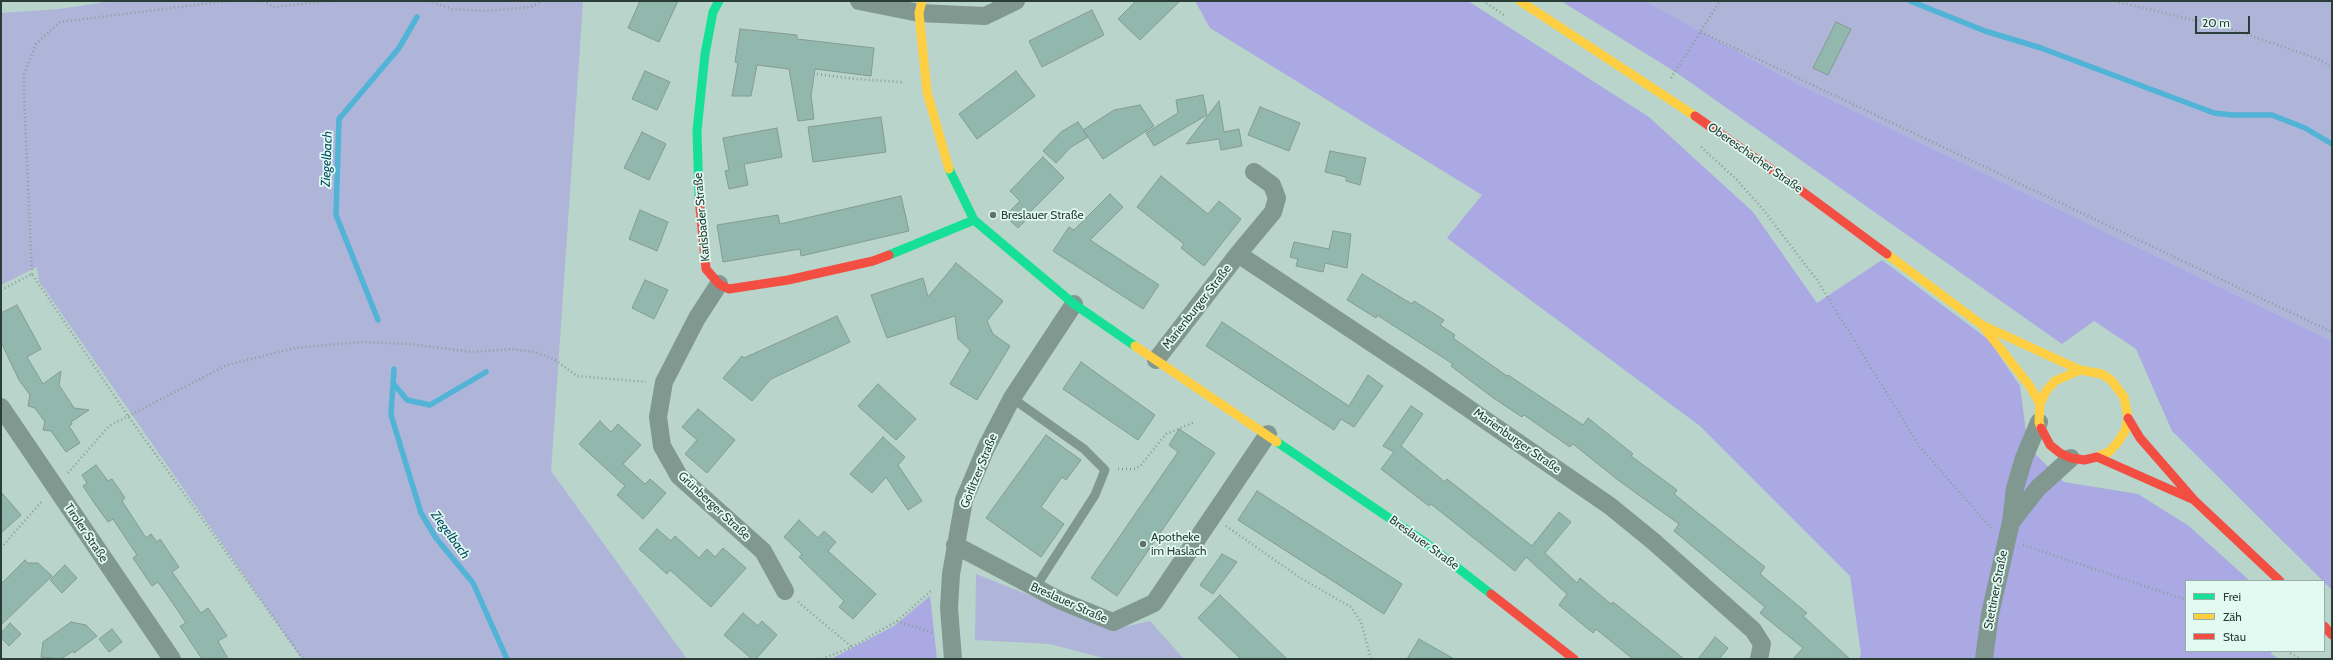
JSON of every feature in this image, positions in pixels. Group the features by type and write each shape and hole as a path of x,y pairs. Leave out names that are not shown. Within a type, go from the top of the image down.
{"street":[{"name":"Karlsbader Straße","path":"718,284 706,269 699,218 697,131 705,54 713,12 719,1"},
{"path":"859,1 920,7 985,16 1016,1"},
{"name":"Obereschacher Straße","path":"1520,1 1661,93 1800,189 1982,325 2080,370"},
{"name":"Breslauer Straße","path":"920,7 927,92 946,162 974,220 1074,304 1268,434 1426,543 1574,659"},
{"name":"Marienburger Straße","path":"1156,360 1238,254 1273,212 1277,198 1272,185 1254,172"},
{"path":"718,284 729,289 788,280 873,261 974,220"},
{"name":"Marienburger Straße","path":"1238,254 1417,373 1610,506 1653,541 1753,630 1762,644 1759,659"},
{"name":"Grünberger Straße","path":"718,284 697,318 664,382 658,418 662,446 679,476 763,551 785,591"},
{"name":"Görlitzer Straße","path":"953,659 950,638 951,574 954,545 964,500 986,448 1012,398 1074,304"},
{"name":"Obereschacher Straße","path":"1982,325 2029,385 2040,404"},
{"path":"2128,418 2125,431 2109,452 2084,460 2071,458 2060,453 2050,445 2043,434 2039,422 2040,404 2046,391 2055,381 2067,374 2080,370 2102,374 2115,384 2124,397 2128,418 2140,438 2194,500 2279,580"},
{"name":"Tiroler Straße","path":"1,407 172,659"},
{"name":"Stettiner Straße","path":"1984,659 1990,614 2011,522 2015,488 2024,458 2039,422"},
{"name":"Breslauer Straße","path":"954,545 1035,588 1113,622 1154,603 1268,434"},
{"path":"2097,457 2145,476 2194,500"},
{"name":"Stettiner Straße","path":"2011,522 2038,488 2056,469 2071,458"},
{"path":"2325,627 2332,635"}],"lane":[{"path":"1012,398 1084,449 1105,470 1094,496 1035,588"}],"path":[{"path":"227,1 60,22 36,44 24,74 32,274 128,416 303,659"},
{"path":"263,1 274,7 330,1"},
{"path":"429,1 452,9 484,11 531,7 542,1"},
{"path":"1483,1 1509,17"},
{"path":"1661,93 1702,32 1720,1"},
{"path":"2115,1 2234,30 2316,58 2332,67"},
{"path":"2136,5 2137,1"},
{"path":"1702,32 2332,332"},
{"path":"817,74 856,79 902,82"},
{"path":"1695,143 1737,180 1762,208 1817,280 1920,447 1984,522 1996,532"},
{"path":"1,290 32,274"},
{"path":"63,478 109,426 227,365 295,348 361,342 409,344 472,352 511,349 523,350 554,359 577,376 664,382"},
{"path":"1105,470 1135,469 1141,465 1166,434 1195,422"},
{"path":"1,548 44,500"},
{"path":"1212,516 1299,578 1351,607 1361,622 1370,659"},
{"path":"2017,543 2185,600"},
{"path":"822,659 852,647 897,621 951,574"},
{"path":"785,591 852,647"},
{"path":"897,621 950,638"},
{"path":"2290,652 2300,659"}],"shaded area":[{"path":"112,1 583,1 551,471 687,659 302,659 39,281 37,267 1,285 1,13 59,9"},
{"path":"1195,1 1468,1 1649,117 1753,212 1817,303 1882,260 1989,340 2020,386 2028,447 2064,482 2138,494 2189,526 2249,580 2185,580 2185,652 2272,652 2271,654 2279,659 1859,659 1861,654 1850,576 1700,426 1447,238 1482,195 1210,28"},
{"path":"1561,1 1645,1 1792,81 2332,341 2332,590 2325,583 2325,580 2322,580 2172,431 2136,349 2094,321 2062,344 1677,73"},
{"path":"1645,1 2332,1 2332,341 1792,81"},
{"path":"976,574 1114,629 1150,621 1184,659 1107,659 1050,644 975,640"},
{"path":"930,596 937,659 831,659 894,626"}],"building":[{"path":"640,1 678,1 659,42 628,28"},
{"path":"1136,1 1180,1 1140,40 1118,19"},
{"path":"1092,10 1104,35 1042,67 1029,41"},
{"path":"1836,22 1851,29 1828,75 1813,68"},
{"path":"740,29 797,35 797,39 874,48 871,76 815,69 811,96 814,119 798,121 789,69 757,65 751,96 732,96 738,63 735,62"},
{"path":"645,71 670,82 657,110 632,99"},
{"path":"1016,71 1035,96 977,139 959,114"},
{"path":"1203,95 1207,115 1154,146 1146,133 1178,113 1176,100"},
{"path":"1219,101 1224,132 1239,129 1242,146 1221,150 1219,139 1186,144"},
{"path":"1140,105 1154,126 1103,159 1083,130 1114,110"},
{"path":"1260,107 1300,123 1289,151 1248,135"},
{"path":"881,117 886,152 813,162 808,127"},
{"path":"1078,122 1088,137 1071,147 1056,163 1043,151 1061,132"},
{"path":"777,128 782,157 744,164 748,185 729,189 725,171 729,170 723,138"},
{"path":"642,132 666,144 649,180 624,168"},
{"path":"1330,151 1366,158 1360,185 1346,181 1346,177 1325,172"},
{"path":"1043,157 1064,178 1030,212 1032,214 1018,228 1005,216 1020,201 1010,191"},
{"path":"1161,176 1208,214 1219,201 1241,219 1204,266 1181,248 1184,244 1137,207"},
{"path":"1110,194 1123,207 1090,240 1159,285 1143,309 1053,251 1069,227 1074,230"},
{"path":"901,196 909,231 801,256 800,249 723,262 717,225 778,215 780,224"},
{"path":"640,210 668,222 657,251 629,239"},
{"path":"1333,231 1351,234 1347,268 1325,263 1323,272 1296,266 1298,259 1290,257 1294,242 1329,249"},
{"path":"956,263 1003,301 987,321 993,334 1010,346 977,400 950,384 970,350 958,339 955,316 887,338 871,295 923,278 928,297"},
{"path":"1362,274 1412,304 1414,301 1444,320 1440,325 1455,335 1453,338 1507,376 1508,375 1583,425 1588,418 1633,454 1631,456 1677,490 1674,494 1765,567 1760,574 1807,613 1803,616 1850,659 1793,659 1803,648 1760,613 1765,607 1674,531 1679,524 1618,480 1573,444 1570,447 1524,415 1522,417 1492,397 1451,366 1453,364 1377,315 1376,318 1347,300"},
{"path":"645,280 668,290 654,319 632,308"},
{"path":"17,305 41,349 27,357 43,384 61,371 59,385 74,408 89,410 71,422 72,424 69,426 80,443 66,452 51,431 43,430 45,422 35,408 28,406 30,395 19,380 1,342 1,313"},
{"path":"837,316 850,342 771,379 752,401 723,378 742,356 744,358"},
{"path":"1222,322 1349,406 1368,375 1383,386 1354,427 1341,419 1334,430 1206,346"},
{"path":"1081,362 1155,415 1138,440 1063,389"},
{"path":"878,384 916,419 896,440 858,406"},
{"path":"1411,406 1423,414 1401,446 1445,482 1447,479 1532,546 1559,512 1571,522 1545,553 1577,583 1580,578 1611,604 1613,602 1684,659 1633,659 1596,629 1593,633 1559,605 1567,594 1526,557 1515,571 1431,504 1429,506 1381,469 1394,452 1383,446"},
{"path":"698,409 735,440 707,473 685,454 697,440 682,427"},
{"path":"600,421 611,432 618,424 641,445 623,464 645,484 650,479 666,493 643,519 617,495 625,486 579,444"},
{"path":"1179,429 1215,453 1117,596 1091,578 1178,452 1169,445"},
{"path":"1046,435 1081,460 1066,480 1062,477 1041,507 1064,524 1041,557 986,518"},
{"path":"883,437 905,457 898,465 922,501 908,510 886,477 872,493 850,474"},
{"path":"96,465 108,481 112,479 125,498 122,501 146,538 151,534 157,542 160,539 179,567 172,572 201,613 208,608 227,636 218,641 228,659 202,659 180,626 186,623 172,602 158,582 152,586 133,558 137,555 113,519 108,522 95,504 83,486 87,483 82,475"},
{"path":"1257,491 1402,584 1384,614 1238,520"},
{"path":"1,492 21,515 1,533"},
{"path":"799,520 818,538 824,531 836,542 828,551 876,594 853,619 839,607 844,601 799,557 802,554 784,537"},
{"path":"657,529 671,541 675,536 699,558 707,549 715,557 723,548 746,568 711,607 670,570 667,574 639,549"},
{"path":"1222,554 1237,562 1213,594 1200,585"},
{"path":"25,560 28,563 38,563 52,576 1,625 1,584"},
{"path":"65,565 77,578 62,593 50,580"},
{"path":"1220,595 1287,659 1241,659 1198,618"},
{"path":"743,613 758,626 762,621 777,635 756,659 752,659 724,635"},
{"path":"71,622 86,625 97,636 74,653 73,651 61,659 41,657 43,642"},
{"path":"10,623 21,634 9,646 1,638 1,633"},
{"path":"112,629 122,642 109,652 99,639"},
{"path":"1715,637 1728,648 1719,659 1698,659"},
{"path":"1419,639 1454,659 1407,659"}],"waterway":[{"path":"1910,1 1985,31 2041,48 2214,113 2232,115 2272,115 2305,128 2332,144"},
{"name":"Ziegelbach","path":"378,320 336,215 339,119 399,48 417,17"},
{"name":"Ziegelbach","path":"394,369 391,415 421,513 436,538 473,583 507,659"},
{"path":"393,383 407,400 430,405 486,372"}],"traffic: fast":[{"path":"699,198 697,131 705,54 713,12 719,1"},
{"path":"949,169 974,220 1074,304 1135,346"},
{"path":"889,255 974,220"},
{"path":"1277,442 1426,543 1491,594"}],"traffic: slow":[{"path":"922,1 919,13 927,92 949,169"},
{"path":"1520,1 1695,116"},
{"path":"1887,254 1982,325 2080,370"},
{"path":"1985,329 2029,385 2040,404"},
{"path":"1135,346 1277,442"},
{"path":"2041,428 2039,422 2040,404 2046,391 2055,381 2080,370 2102,374 2111,380 2124,397 2128,418 2125,431 2118,442 2109,452 2097,457"}],"traffic: jam":[{"path":"1695,116 1799,189 1887,254"},
{"path":"699,198 706,269 719,284 729,289 788,280 873,261 889,255"},
{"path":"2128,418 2140,438 2194,500 2279,580"},
{"path":"2041,428 2050,445 2060,453 2071,458 2084,460 2097,457 2194,500"},
{"path":"1491,594 1574,659"},
{"path":"2325,627 2332,635"}],"place":[{"name":"Breslauer Straße","path":"993,215"},
{"name":"Apotheke im Haslach","path":"1143,544"}]}
